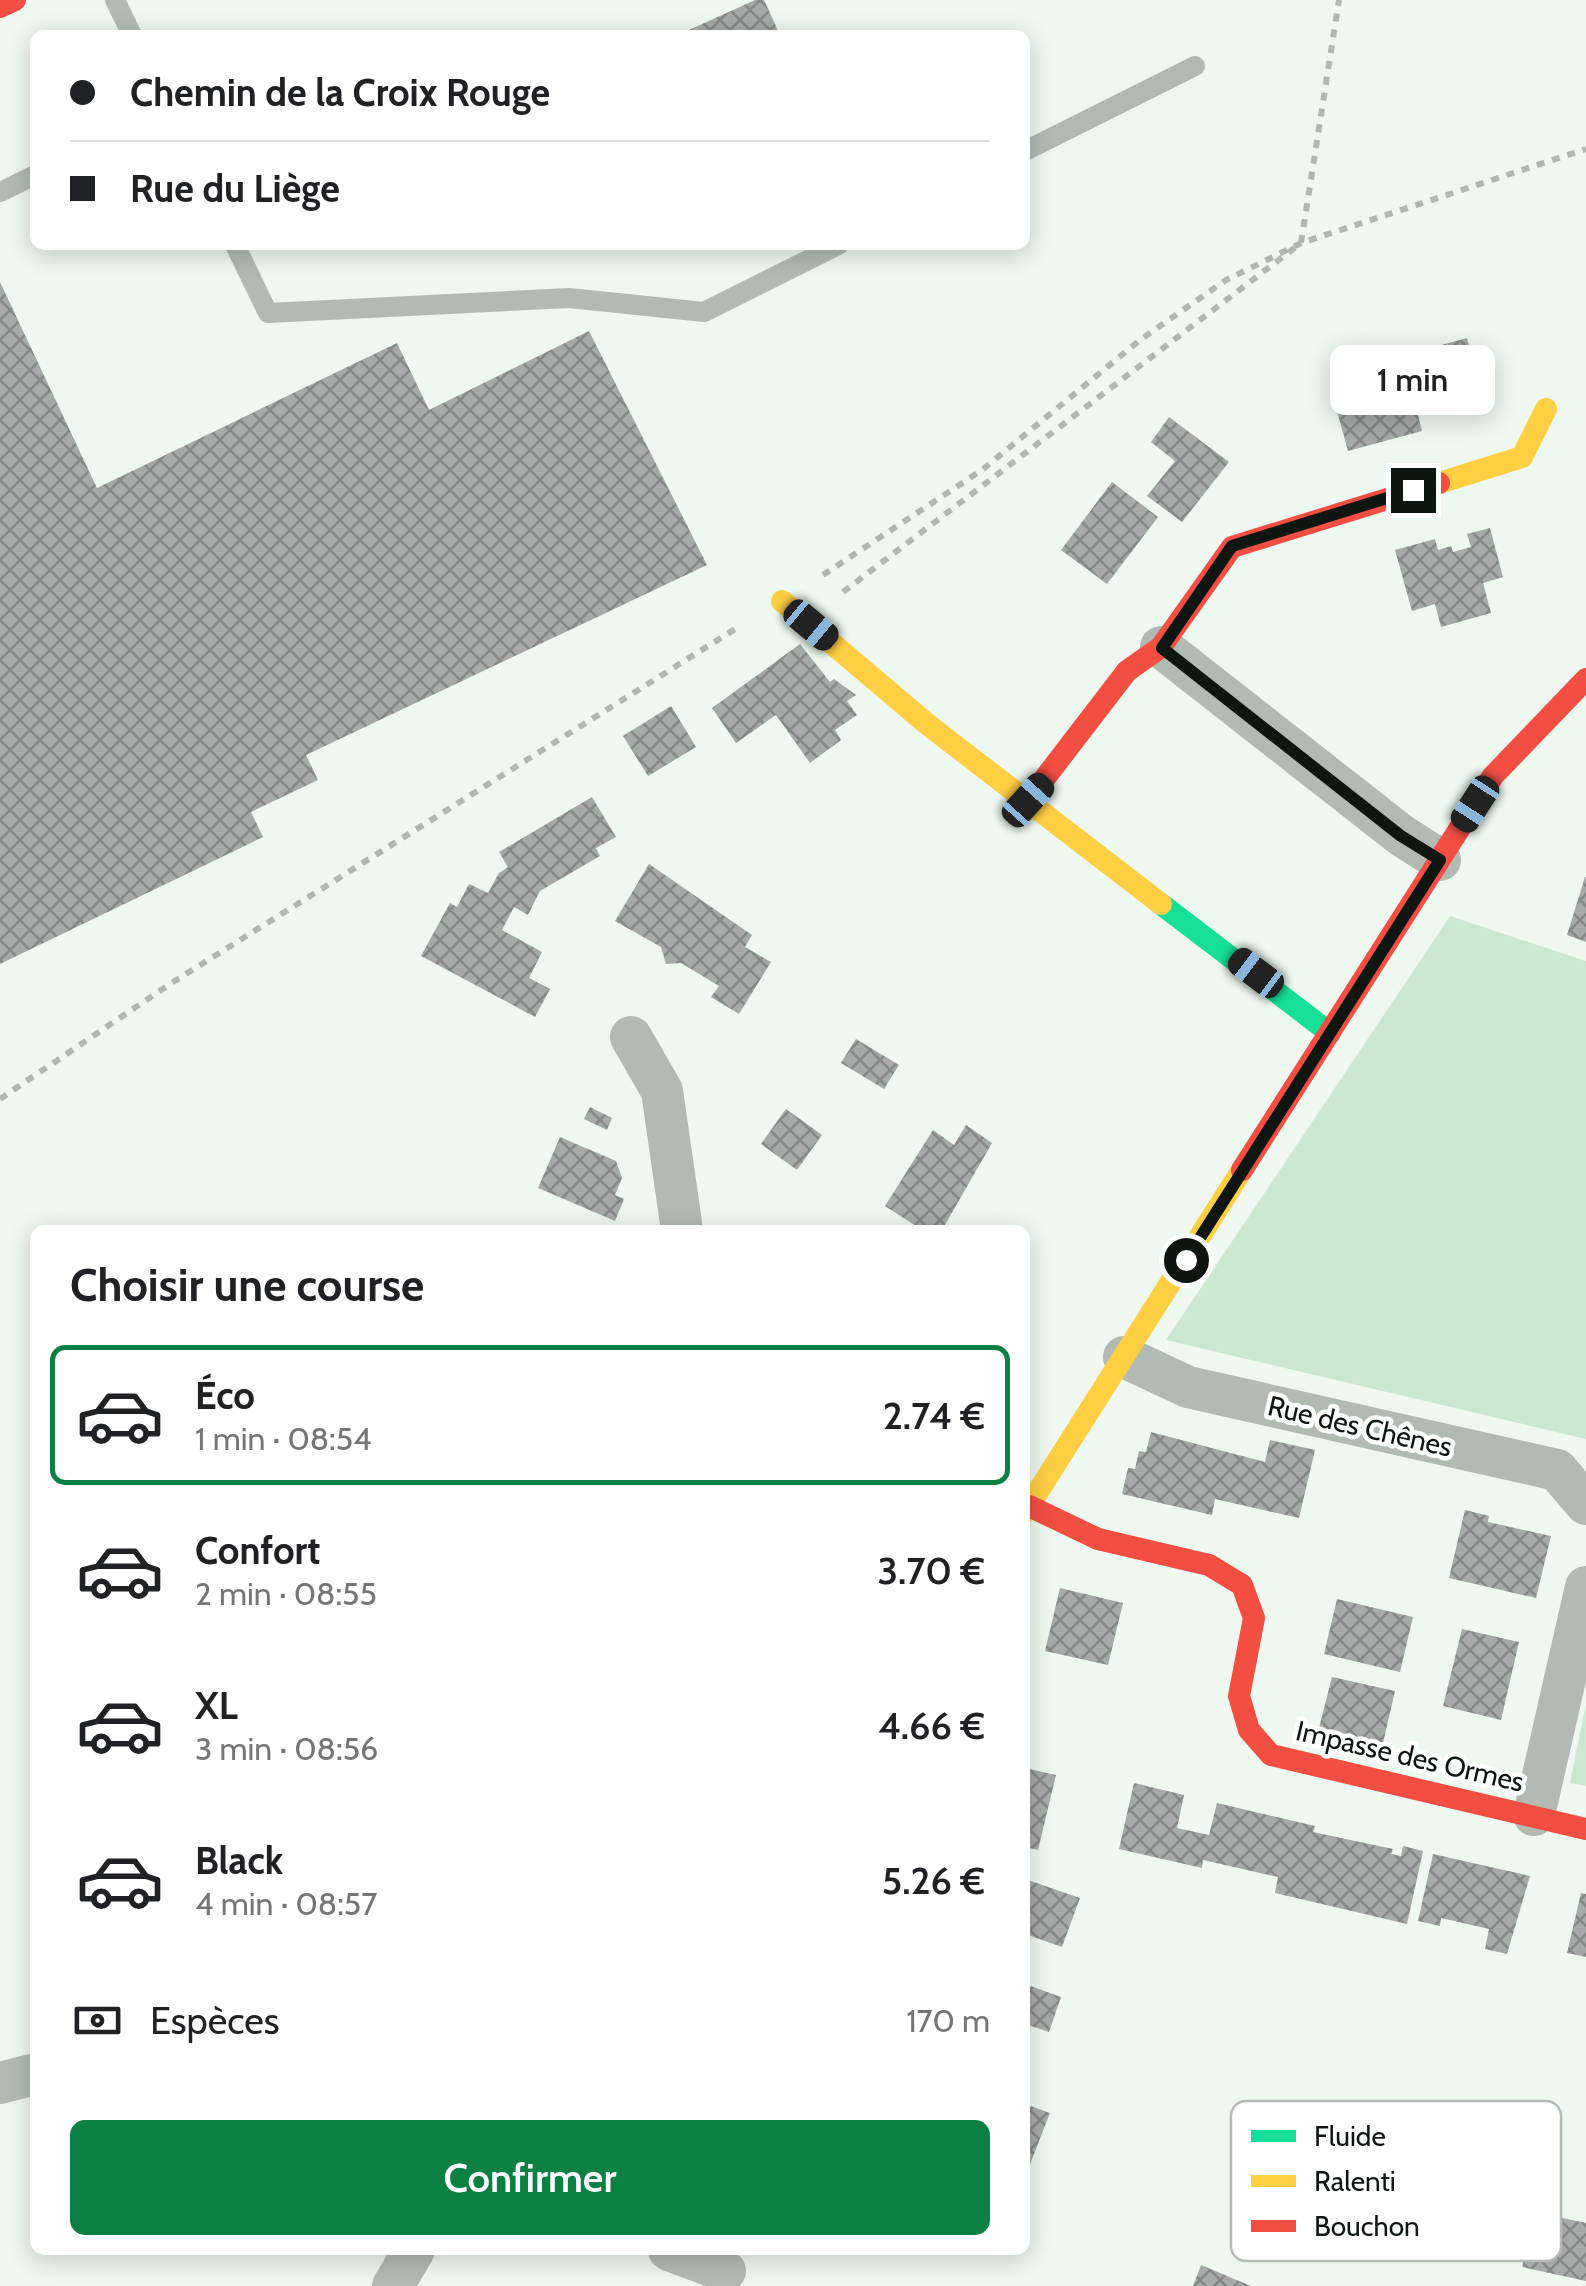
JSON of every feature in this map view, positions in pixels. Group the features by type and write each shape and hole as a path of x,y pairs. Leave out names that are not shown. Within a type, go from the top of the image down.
{"street":[{"path":"0,7 15,0"},
{"path":"1028,800 1127,671 1162,648 1232,546 1522,457 1546,409"},
{"path":"782,601 927,724 1330,1033"},
{"path":"1162,648 1401,836 1440,860"},
{"path":"1030,1504 1493,776 1586,680"},
{"path":"631,1037 662,1090 681,1225"},
{"name":"Rue des Chênes","path":"1124,1356 1188,1387 1557,1470 1586,1504"},
{"name":"Impasse des Ormes","path":"1030,1510 1098,1539 1209,1565 1242,1585 1254,1618 1238,1696 1249,1730 1271,1755 1586,1829"},
{"path":"1534,1815 1586,1587"},
{"path":"0,2084 30,2075"},
{"path":"394,2286 411,2255"},
{"path":"685,2255 729,2269"}],"lane":[{"path":"114,0 129,30"},
{"path":"1030,148 1194,66"},
{"path":"0,192 30,177"},
{"path":"237,250 268,313 569,298 704,312 828,250"}],"path":[{"path":"827,604 1300,243 1339,0"}],"green space":[{"path":"1450,916 1586,961 1586,1439 1166,1340"},
{"path":"1586,1703 1586,1786 1570,1783"}],"building":[{"path":"755,0 764,0 778,30 689,30"},
{"path":"0,282 97,488 397,343 429,410 589,331 707,565 306,755 318,780 251,812 263,837 0,964"},
{"path":"1467,338 1483,397 1418,415 1422,431 1348,451 1332,393 1405,372 1401,356"},
{"path":"1169,417 1229,462 1182,522 1147,496 1175,461 1151,442"},
{"path":"1112,482 1158,517 1107,584 1061,550"},
{"path":"1490,528 1503,577 1483,583 1491,613 1441,627 1435,604 1412,611 1395,550 1435,539 1438,550 1451,546 1453,552 1471,547 1467,534"},
{"path":"800,644 830,682 834,679 856,695 847,701 857,715 835,730 841,740 810,763 776,715 736,743 712,708"},
{"path":"671,706 696,747 648,776 623,736"},
{"path":"592,797 616,837 596,848 600,856 540,891 528,915 514,907 502,930 542,952 529,978 550,989 535,1017 421,956 450,903 457,907 469,884 488,893 499,873 508,867 499,852"},
{"path":"649,864 752,935 745,947 771,962 739,1014 711,997 719,986 681,963 666,964 661,947 615,921"},
{"path":"1586,877 1586,942 1567,935"},
{"path":"856,1039 899,1065 884,1089 841,1063"},
{"path":"590,1107 612,1118 607,1130 584,1119"},
{"path":"786,1109 822,1135 797,1170 761,1144"},
{"path":"966,1125 992,1143 945,1225 914,1225 885,1206 933,1130 954,1145"},
{"path":"560,1137 616,1161 622,1178 615,1195 624,1199 615,1221 538,1188"},
{"path":"1151,1432 1265,1462 1270,1440 1315,1450 1299,1518 1215,1499 1212,1515 1122,1494 1128,1468 1135,1469 1139,1451 1146,1452"},
{"path":"1465,1510 1489,1516 1488,1522 1551,1536 1536,1598 1449,1578"},
{"path":"1060,1588 1123,1603 1108,1665 1045,1651"},
{"path":"1337,1599 1413,1617 1400,1672 1324,1654"},
{"path":"1462,1629 1519,1642 1501,1720 1443,1706"},
{"path":"1332,1677 1395,1691 1383,1743 1319,1728"},
{"path":"1030,1769 1056,1775 1038,1850 1030,1848"},
{"path":"1134,1783 1184,1795 1177,1828 1209,1835 1217,1803 1315,1826 1313,1832 1393,1849 1391,1854 1401,1856 1403,1846 1423,1851 1407,1924 1275,1893 1278,1877 1203,1860 1202,1868 1119,1849"},
{"path":"1433,1854 1530,1876 1507,1954 1485,1949 1489,1929 1441,1918 1440,1926 1418,1921"},
{"path":"1030,1881 1080,1898 1062,1947 1030,1936"},
{"path":"1581,1893 1586,1894 1586,1957 1567,1953"},
{"path":"1030,1986 1061,1997 1049,2032 1030,2026"},
{"path":"1030,2106 1050,2113 1030,2164"},
{"path":"1561,2218 1586,2223 1586,2281 1522,2267 1523,2261 1561,2261"},
{"path":"1201,2265 1251,2286 1193,2286"}],"traffic: fast":[{"path":"1161,904 1330,1033"}],"traffic: slow":[{"path":"1439,483 1522,457 1546,409"},
{"path":"782,601 927,724 1161,904"},
{"path":"1030,1504 1242,1170"}],"traffic: jam":[{"path":"0,7 15,0"},
{"path":"1028,800 1127,671 1161,647 1232,547 1439,483"},
{"path":"1242,1170 1493,776 1586,679"},
{"path":"1030,1506 1098,1539 1209,1565 1242,1585 1254,1618 1239,1696 1249,1730 1271,1755 1586,1829"}],"route":[{"path":"1186,1260 1440,860 1401,836 1162,648 1232,546 1413,490"}]}
